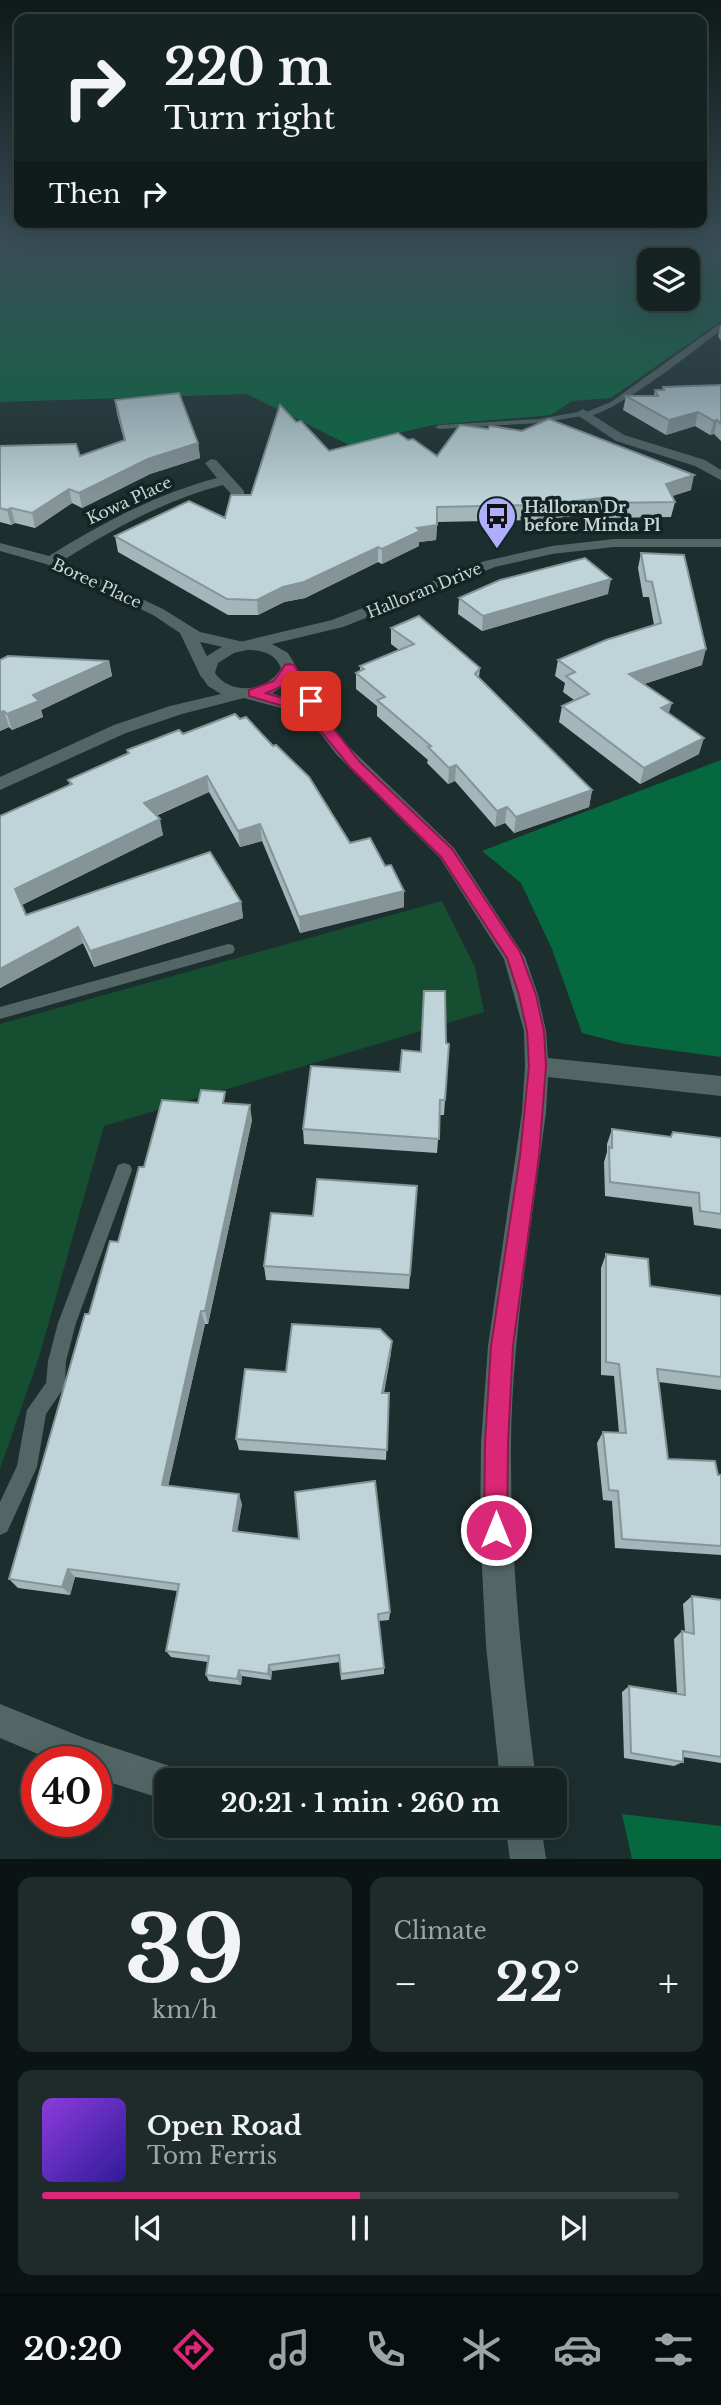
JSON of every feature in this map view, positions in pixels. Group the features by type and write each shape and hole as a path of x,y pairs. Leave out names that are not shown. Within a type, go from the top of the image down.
{"street":[{"path":"585,414 627,441 700,463 721,477"},
{"path":"211,463 239,494"},
{"name":"Kowa Place","path":"51,561 124,518 197,488 225,480"},
{"name":"Halloran Drive","path":"244,645 337,624 490,564 552,550 614,543 721,541"},
{"name":"Boree Place","path":"0,547 51,561 148,607 188,632 212,641 274,650 295,658"},
{"name":"Halloran Drive","path":"248,693 279,684 295,658 337,624"},
{"path":"188,632 213,683 223,689 291,705 320,721"},
{"path":"162,714 207,674 213,657 244,645"},
{"path":"295,658 307,695 320,721 356,765 447,853 514,957 527,995 535,1031 537,1066 529,1156 502,1346 496,1443 496,1530 503,1646 517,1768"},
{"path":"0,784 111,733 162,714 248,693"},
{"path":"537,1066 721,1086"},
{"path":"0,1721 84,1756 154,1778"},
{"path":"525,1838 528,1859"}],"lane":[{"path":"439,426 539,421 585,414 614,404 716,331"},
{"path":"0,1013 228,949"},
{"path":"0,1525 27,1467 37,1410 55,1386 57,1361 67,1323 124,1170"}],"green space":[{"path":"0,331 707,331 611,398 572,401 551,415 433,425 349,445 247,394 0,402"},
{"path":"721,760 721,1057 625,1044 582,1033 552,949 521,883 482,851"},
{"path":"442,901 475,967 484,1012 104,1126 39,1357 0,1469 0,1024"},
{"path":"622,1814 721,1826 721,1859 632,1859"}],"building":[{"path":"721,385 721,424 698,412 669,420 626,396 658,396 655,390 664,390 663,387"},
{"path":"179,393 198,443 148,459 79,493 69,489 32,513 0,508 0,446 76,444 80,456 125,440 115,400"},
{"path":"280,405 296,422 301,421 329,451 398,433 408,440 413,439 437,456 460,425 522,431 549,419 694,475 666,484 675,502 602,503 601,498 540,505 437,507 437,525 417,528 420,531 382,549 378,547 304,582 283,587 257,600 227,599 115,536 189,501 225,518 231,495 251,495"},
{"path":"641,553 684,555 706,649 629,674 672,703 661,708 704,738 644,768 562,706 589,694 566,676 575,672 558,660 606,640 661,623 652,582 646,581"},
{"path":"585,558 611,579 483,616 459,598 500,580"},
{"path":"419,616 480,668 475,674 592,790 516,817 507,807 497,811 456,765 449,768 428,747 431,746 377,700 385,697 356,673 364,669 360,666 414,644 391,628"},
{"path":"8,656 109,661 33,695 39,701 7,714 0,712 0,660"},
{"path":"235,714 240,719 246,717 273,746 276,745 309,777 350,843 370,838 385,866 391,865 404,891 299,917 260,824 238,831 207,776 144,803 160,819 15,889 26,915 210,852 241,902 90,951 78,927 0,969 0,816 72,784 68,780 129,753 127,750 179,730 183,734"},
{"path":"424,991 445,991 446,1043 449,1044 445,1100 440,1100 439,1139 303,1129 311,1066 400,1072 402,1050 421,1052"},
{"path":"201,1090 225,1092 223,1103 250,1105 205,1311 201,1311 162,1485 239,1494 233,1531 299,1539 295,1492 375,1481 390,1612 378,1614 384,1668 341,1674 339,1655 269,1665 268,1674 239,1670 237,1679 206,1675 209,1656 166,1651 179,1584 68,1569 62,1587 9,1579 85,1314 89,1314 110,1241 118,1242 139,1167 144,1167 162,1100 198,1103"},
{"path":"612,1129 671,1137 673,1132 721,1138 721,1214 700,1211 699,1193 610,1182 609,1147 612,1148"},
{"path":"317,1179 417,1186 410,1275 264,1266 271,1213 313,1216"},
{"path":"606,1254 648,1259 650,1286 721,1296 721,1377 657,1369 668,1459 715,1461 718,1475 721,1475 721,1546 622,1539 618,1491 609,1490 603,1432 626,1433 619,1364 606,1362"},
{"path":"292,1324 380,1329 392,1341 382,1393 389,1393 387,1450 236,1439 245,1369 286,1372"},
{"path":"692,1596 721,1600 721,1757 683,1751 683,1762 631,1753 629,1686 685,1695 682,1631 694,1634"}],"place":[{"name":"Halloran Dr before Minda Pl","path":"497,550"}],"route":[{"path":"311,701 289,668 288,674 279,684 253,693 296,707 320,721 356,765 447,853 514,957 527,995 535,1031 537,1066 529,1156 502,1346 496,1443 496,1530"}]}
